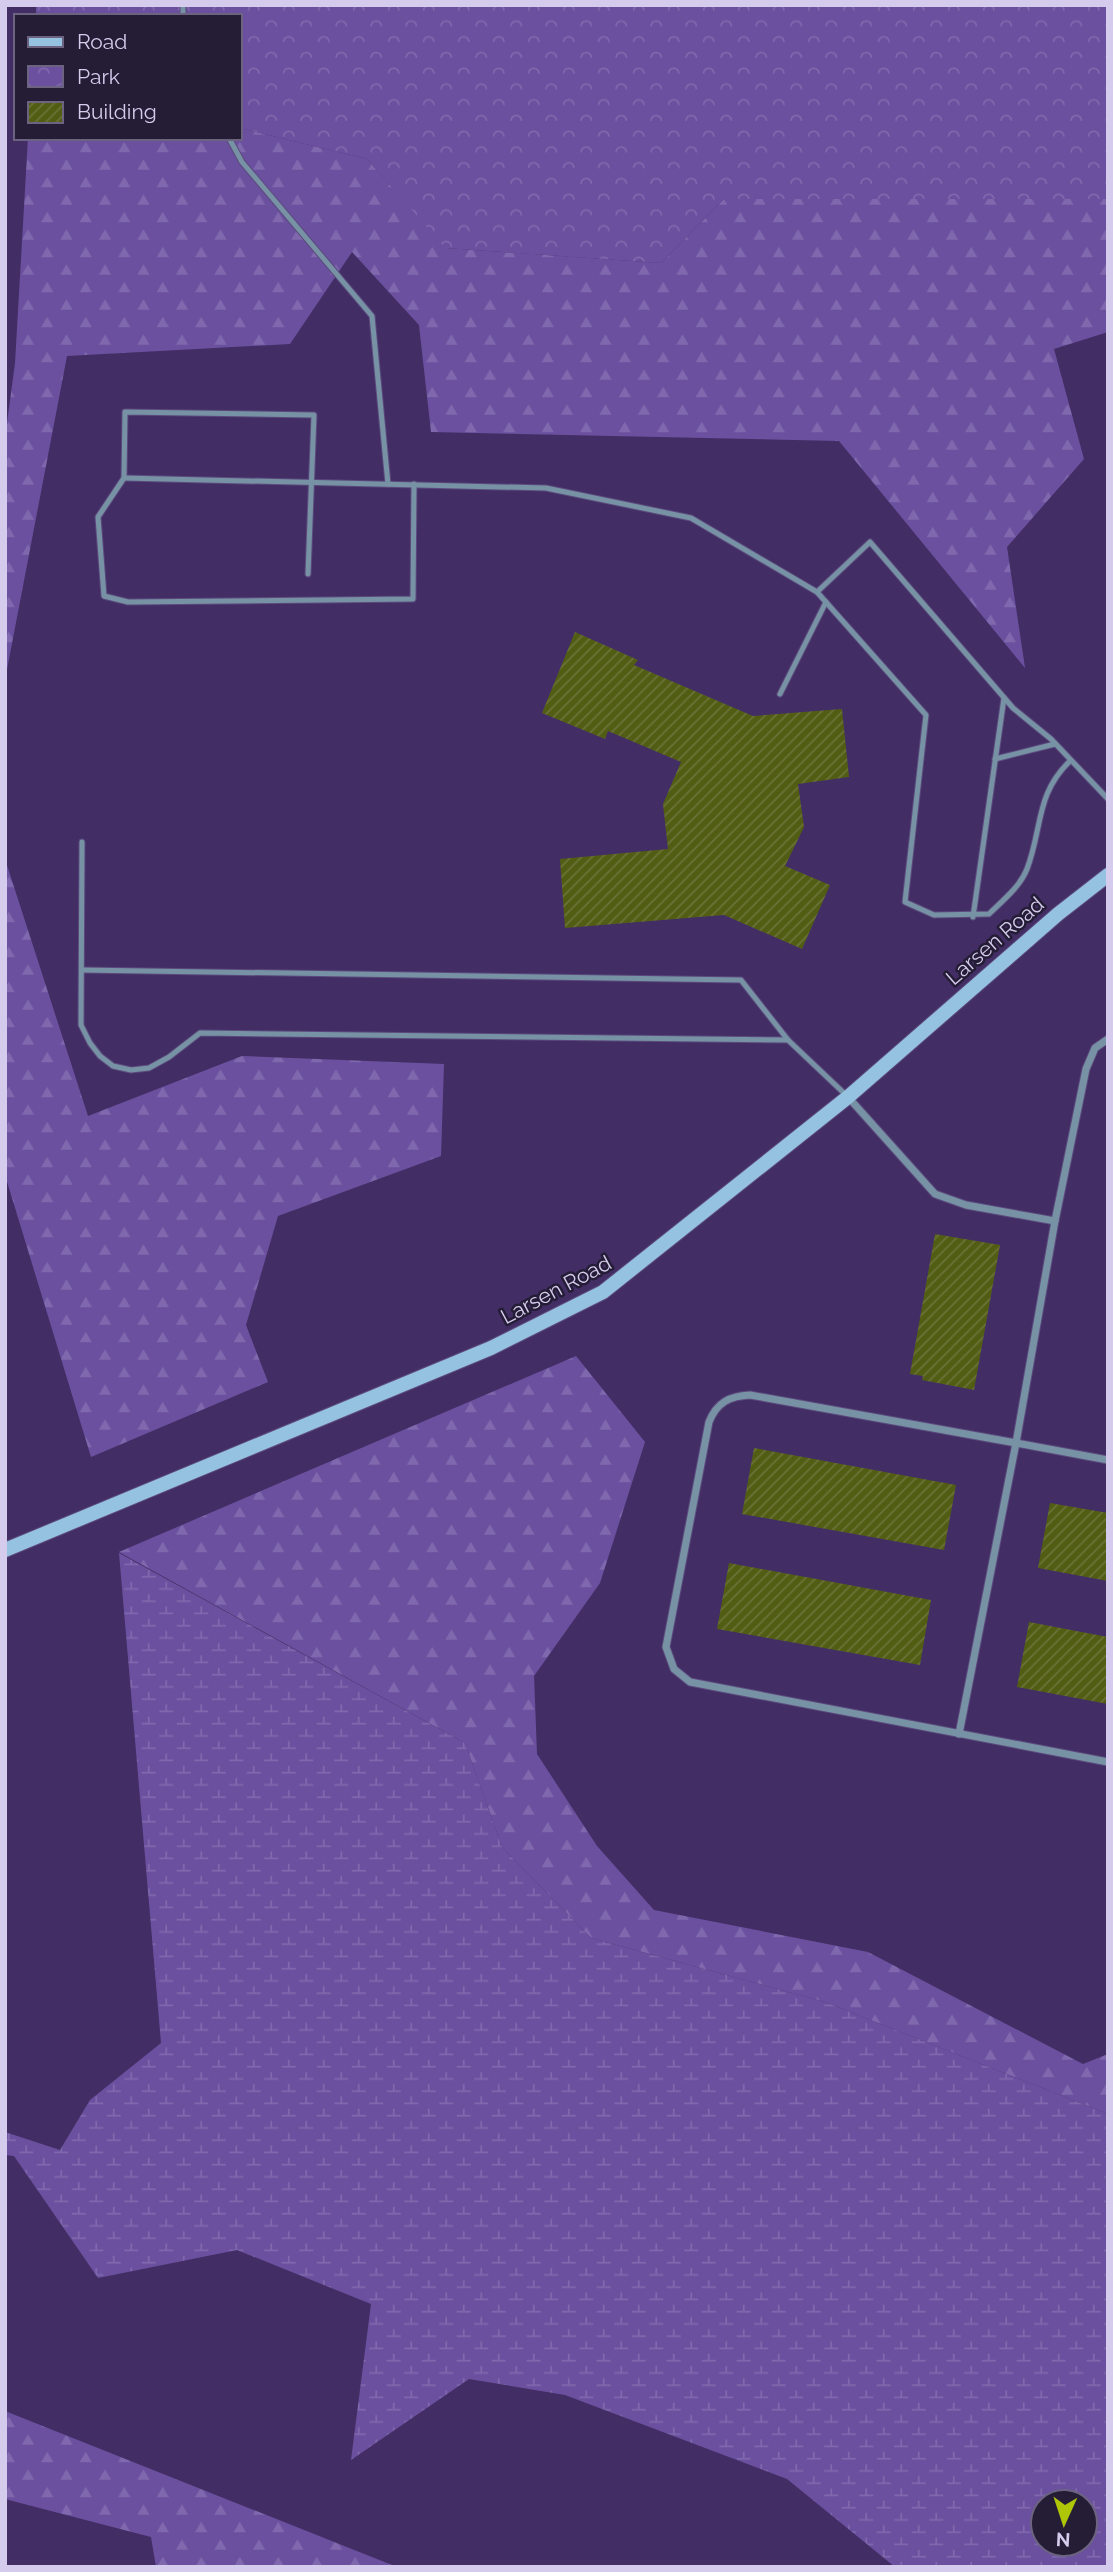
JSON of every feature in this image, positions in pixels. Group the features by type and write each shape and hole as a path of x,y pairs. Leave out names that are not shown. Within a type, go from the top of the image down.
{"street":[{"name":"Larsen Road","path":"5,1550 478,1353 573,1310 631,1273 848,1097 1058,914 1108,875"},
{"path":"959,1734 1016,1443 1055,1222 1090,1056 1102,1041 1108,1039"},
{"path":"848,1097 935,1194 967,1205 1055,1222"},
{"path":"1108,1460 750,1395 725,1400 713,1413 707,1431 666,1647 674,1669 690,1682 1108,1762"}],"lane":[{"path":"230,140 242,162 372,316 388,484"},
{"path":"308,574 314,415 125,412 124,478 98,517 104,596 128,602 413,599 414,484"},
{"path":"124,478 546,488 691,518 817,592 926,715 905,902 934,915 973,917 989,914 1010,893 1027,870 1045,795 1056,774 1071,760"},
{"path":"817,592 870,542 1004,697 1055,744 1108,799"},
{"path":"779,694 826,602"},
{"path":"973,917 1004,697"},
{"path":"995,759 1055,744"},
{"path":"82,842 82,1025 90,1043 100,1056 113,1066 131,1070 149,1068 200,1033 788,1040"},
{"path":"82,970 741,980 788,1040 848,1097"}],"green space":[{"path":"36,5 1108,5 1108,199 724,199 661,263 445,248 367,159 242,128 242,14 36,14"},
{"path":"242,128 367,159 446,248 661,263 724,199 1108,199 1108,332 1054,349 1084,459 1007,547 1025,668 839,441 431,432 419,325 352,252 290,344 67,356 5,680 5,438 15,363 28,140 242,140"},
{"path":"5,859 88,1116 242,1056 444,1064 441,1156 278,1216 246,1325 268,1382 91,1457 5,1175"},
{"path":"576,1356 645,1442 600,1583 534,1676 537,1754 597,1846 654,1910 868,1952 1083,2064 1108,2054 1108,2114 825,2002 591,1938 502,1847 465,1743 119,1552"},
{"path":"119,1553 465,1743 502,1847 591,1938 825,2002 1108,2114 1108,2567 895,2567 787,2479 565,2395 469,2379 351,2460 371,2304 237,2250 98,2278 14,2156 5,2155 5,2132 60,2150 90,2100 161,2043"},
{"path":"5,2411 397,2567 156,2567 151,2537 5,2499"}],"building":[{"path":"575,632 638,660 634,665 753,716 842,709 849,777 798,784 804,827 785,866 830,885 802,949 724,915 565,928 560,859 668,849 663,804 681,762 608,731 605,739 542,713"},
{"path":"935,1234 1000,1245 974,1390 922,1380 923,1376 910,1374"},
{"path":"754,1448 956,1485 944,1550 742,1514"},
{"path":"1050,1503 1108,1513 1108,1581 1038,1568"},
{"path":"729,1563 931,1600 920,1665 717,1629"},
{"path":"1029,1622 1108,1637 1108,1704 1017,1687"}]}
